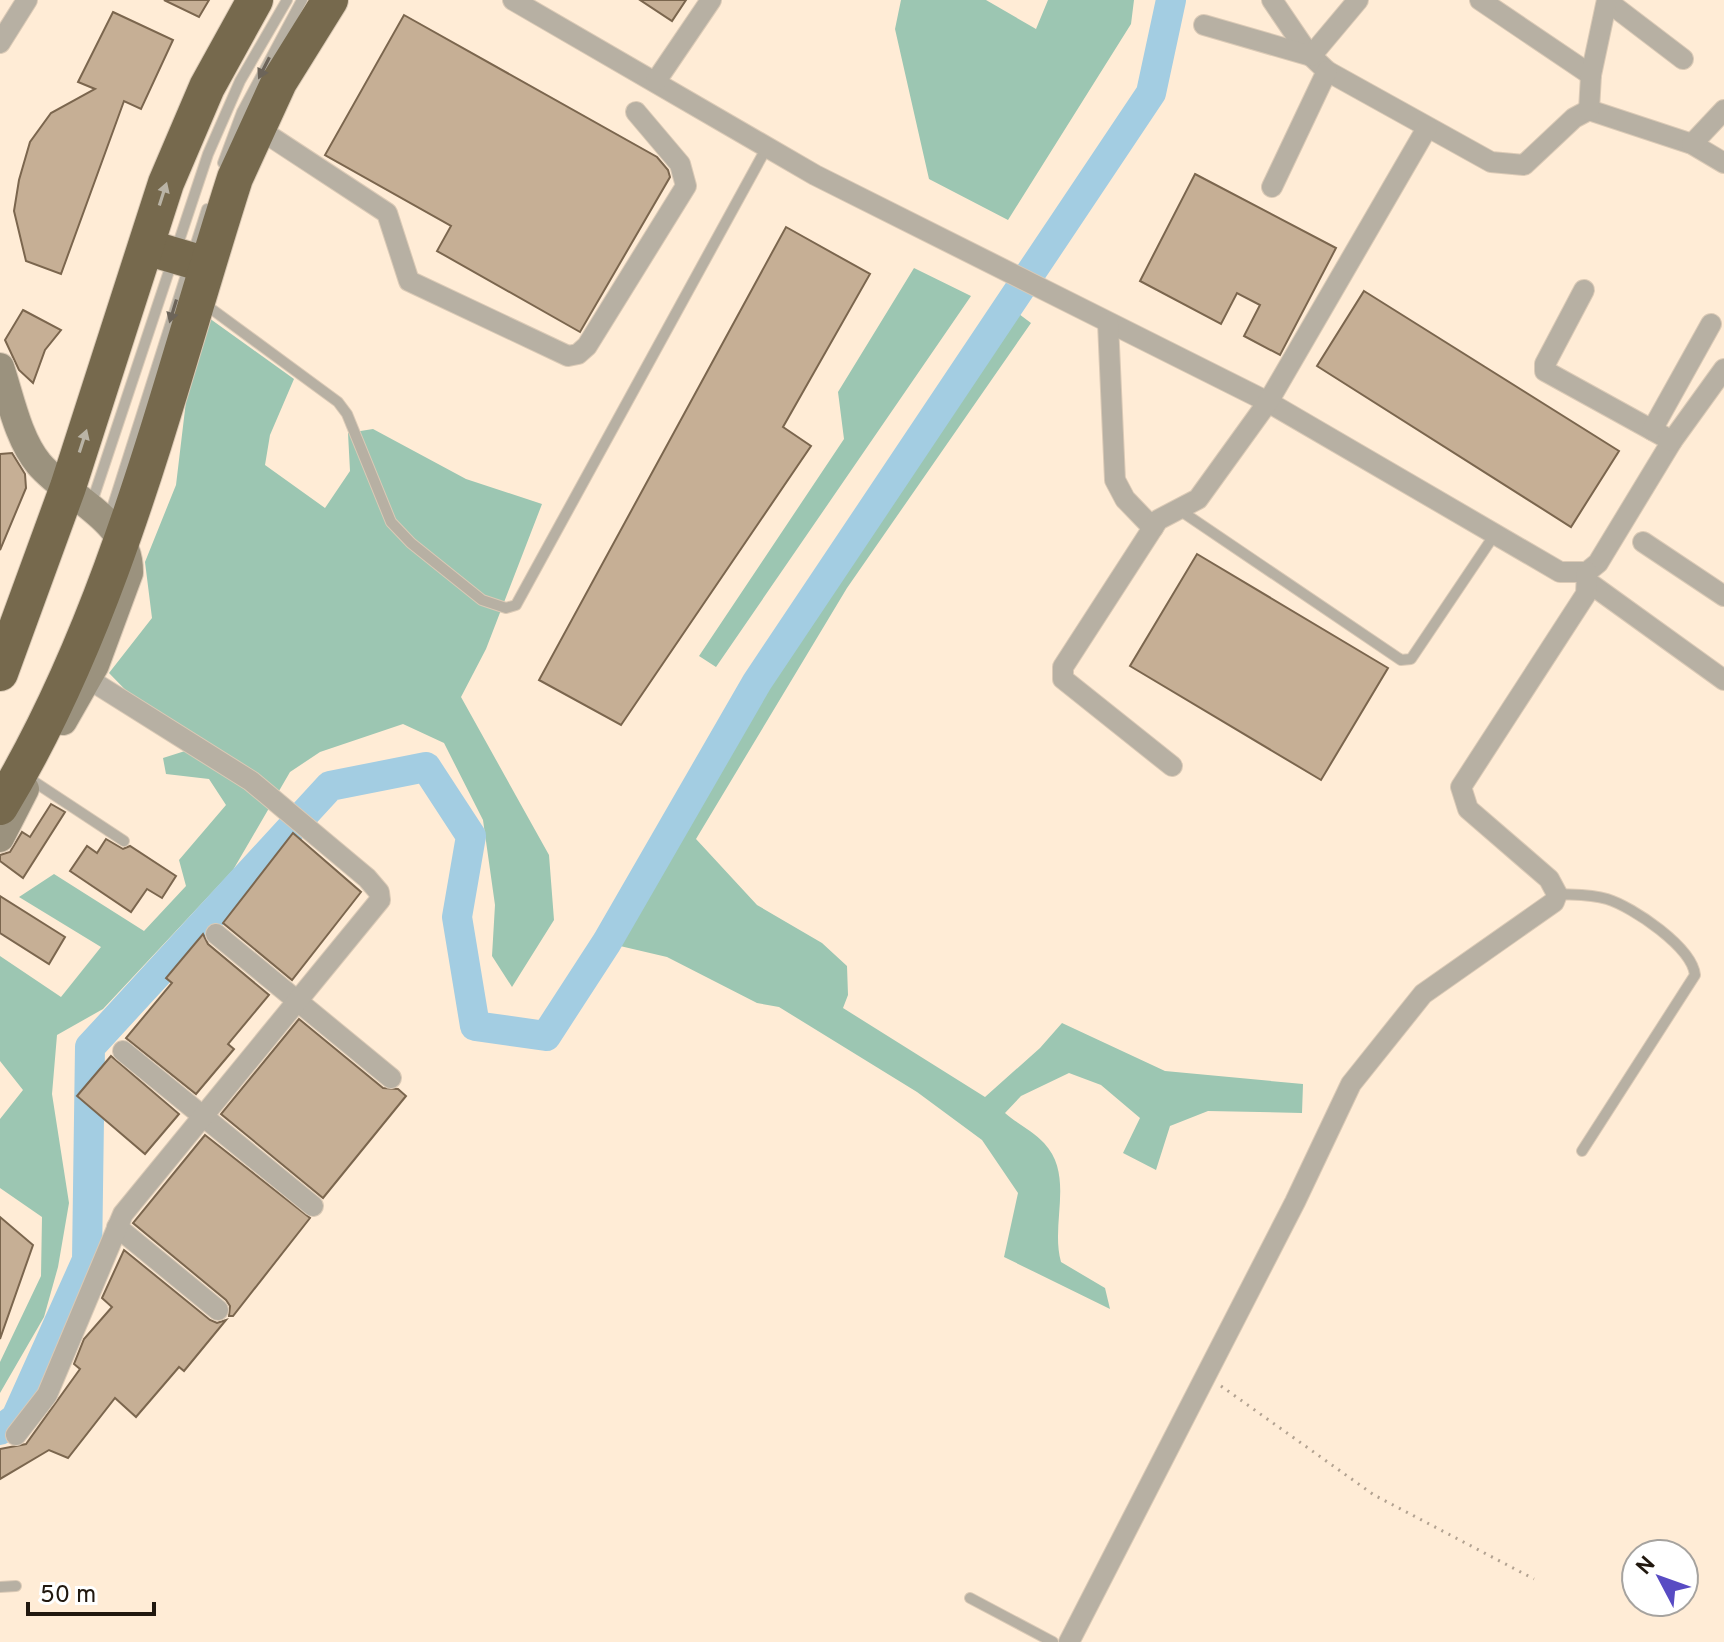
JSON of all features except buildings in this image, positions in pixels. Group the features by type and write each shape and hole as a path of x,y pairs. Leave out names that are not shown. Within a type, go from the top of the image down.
{"highway":[{"path":"0,673 197,299 179,257 166,183 207,87 255,0"},
{"path":"0,807 80,673 89,506 179,257 330,0"}],"street":[{"path":"0,43 27,0"},
{"path":"513,0 767,147 947,244 1268,402 1560,572 1588,577 1724,680"},
{"path":"656,81 711,0"},
{"path":"1272,0 1311,56 1327,71 1491,162 1524,165 1574,118 1589,110 1692,144 1724,163"},
{"path":"1311,56 1358,0"},
{"path":"1480,0 1591,75"},
{"path":"1589,110 1591,75 1607,1 1683,59"},
{"path":"1204,25 1311,56"},
{"path":"1272,187 1327,71"},
{"path":"1692,144 1724,110"},
{"path":"256,127 387,213 409,281 568,356 578,354 587,346 686,186 680,164 636,112"},
{"path":"1172,766 1062,675 1066,659 1153,528 1166,513 1198,499 1268,402 1427,128"},
{"path":"1584,290 1545,364 1545,371 1672,441"},
{"path":"1108,323 1115,480 1125,499 1153,528"},
{"path":"1652,430 1711,324"},
{"path":"0,367 39,464 89,506 0,640"},
{"path":"1069,1642 1295,1202 1351,1084 1423,994 1538,916 1557,894 1549,879 1468,809 1461,787 1586,594 1588,577 1672,441 1724,369"},
{"path":"1643,542 1724,596"},
{"path":"0,838 80,673 251,781 367,878 379,892 380,900 117,1227 47,1395 16,1435"},
{"path":"216,934 391,1078"},
{"path":"123,1051 313,1206"},
{"path":"117,1227 218,1310"}],"lane":[{"path":"89,506 179,257 210,148 240,81 287,0"},
{"path":"221,170 242,112 302,0"},
{"path":"197,299 338,402 347,414 391,522 411,543 482,600 506,608 516,605 555,540 767,147"},
{"path":"179,257 210,200"},
{"path":"1178,509 1401,660 1411,659 1495,534"},
{"path":"30,779 124,841"},
{"path":"1557,894 1589,895 1623,906 1681,947 1694,967 1690,986 1582,1151"},
{"path":"0,1587 16,1586"},
{"path":"970,1598 1053,1642"}],"path":[{"path":"1205,1375 1374,1495 1534,1579"}],"green space":[{"path":"901,0 986,0 1036,29 1048,0 1134,0 1131,24 1008,220 929,179 895,29"},
{"path":"914,268 971,296 716,667 699,656 844,439 838,392"},
{"path":"1019,314 1031,323 847,588 696,839 757,905 822,943 847,966 848,995 843,1008 985,1097 1040,1048 1062,1023 1165,1071 1303,1084 1302,1113 1208,1111 1170,1126 1156,1170 1123,1153 1140,1118 1101,1085 1069,1073 1021,1096 1005,1113 1040,1139 1053,1156 1060,1185 1058,1247 1061,1262 1105,1288 1110,1309 1004,1257 1018,1193 982,1140 917,1092 779,1007 757,1003 667,957 620,946 667,855 794,637"},
{"path":"209,318 294,379 270,435 265,465 325,508 350,471 348,433 373,429 466,479 542,504 486,649 461,697 549,855 554,920 512,987 492,956 495,905 483,820 444,743 403,724 320,752 290,772 233,870 103,1009 57,1035 52,1094 69,1203 58,1267 44,1317 0,1393 0,1362 41,1276 42,1217 0,1188 0,1119 23,1090 0,1061 0,956 61,997 101,947 19,897 54,874 144,931 186,886 179,860 226,805 209,779 166,774 163,758 185,751 109,673 152,618 145,562 176,485 192,351"}],"waterway":[{"path":"0,1430 16,1418 87,1260 90,1047 330,786 426,767 471,836 457,917 475,1026 546,1036 607,942 757,682 1151,93 1171,0"}]}
